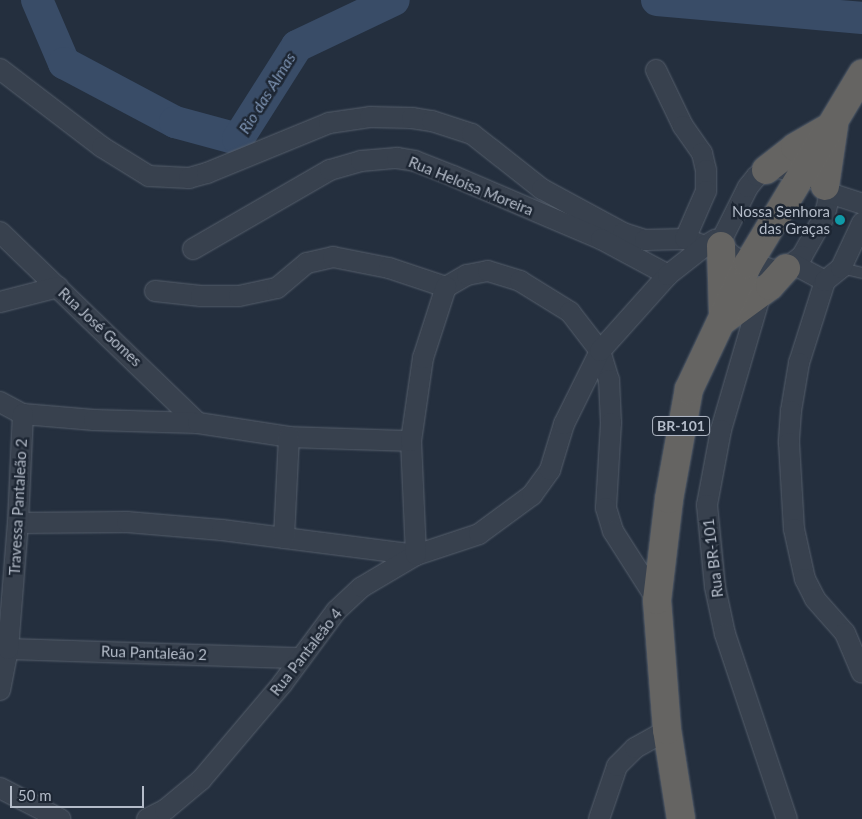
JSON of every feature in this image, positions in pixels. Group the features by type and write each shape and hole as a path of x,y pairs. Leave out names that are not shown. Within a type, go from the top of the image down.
{"highway":[{"name":"BR-101","path":"681,819 667,730 657,600 683,418 689,389 720,318 748,264 862,74"},
{"path":"766,170 794,146 831,123"},
{"path":"828,189 831,123"},
{"path":"716,242 720,318 761,293 790,266"}],"street":[{"path":"0,69 102,146 150,176 189,178 207,173 329,123 370,117 412,118 432,121 472,134 542,189 623,234 645,240 685,239 716,242 735,258 748,264 772,270 790,266 812,243 826,215 828,189"},
{"path":"656,70 683,126 702,153 706,170 706,191 685,239"},
{"name":"Rua Heloisa Moreira","path":"193,249 330,170 361,161 397,158 415,161 453,176 592,235 668,275"},
{"path":"18,523 127,522 284,538 416,555 479,534 532,495 550,470 564,424 600,350 668,275 716,242 748,187 766,170 773,167 802,172 828,189 862,204"},
{"path":"862,223 841,268 826,281 799,363 791,411 789,442 794,528 806,579 815,599 845,633 862,673"},
{"name":"Rua José Gomes","path":"0,232 198,423"},
{"path":"155,291 201,296 239,296 277,288 307,263 333,256 389,268 446,287"},
{"path":"790,266 826,281"},
{"path":"416,555 410,441 423,358 446,287 467,275 488,271 520,281 570,312 600,350 609,380 611,423 606,508 613,531 657,600"},
{"path":"0,302 58,287"},
{"name":"Rua BR-101","path":"761,293 721,430 707,505 715,587 725,634 787,819"},
{"path":"0,402 22,414 94,420 198,423 289,438 410,441"},
{"name":"Travessa Pantaleão 2","path":"0,690 8,649 18,523 22,414"},
{"path":"284,538 289,438"},
{"name":"Rua Pantaleão 4","path":"147,819 165,810 202,780 301,658 336,611 362,587 416,555"},
{"name":"Rua Pantaleão 2","path":"8,649 301,658"},
{"path":"599,819 617,766 635,748 667,730"},
{"path":"0,788 60,819"}],"lane":[{"path":"841,268 862,273"}],"waterway":[{"name":"Rio das Almas","path":"37,0 64,63 175,122 238,139 297,46 394,0"},
{"name":"Rio das Almas","path":"657,0 862,18"}],"place":[{"name":"Nossa Senhora das Graças","path":"840,220"}]}
